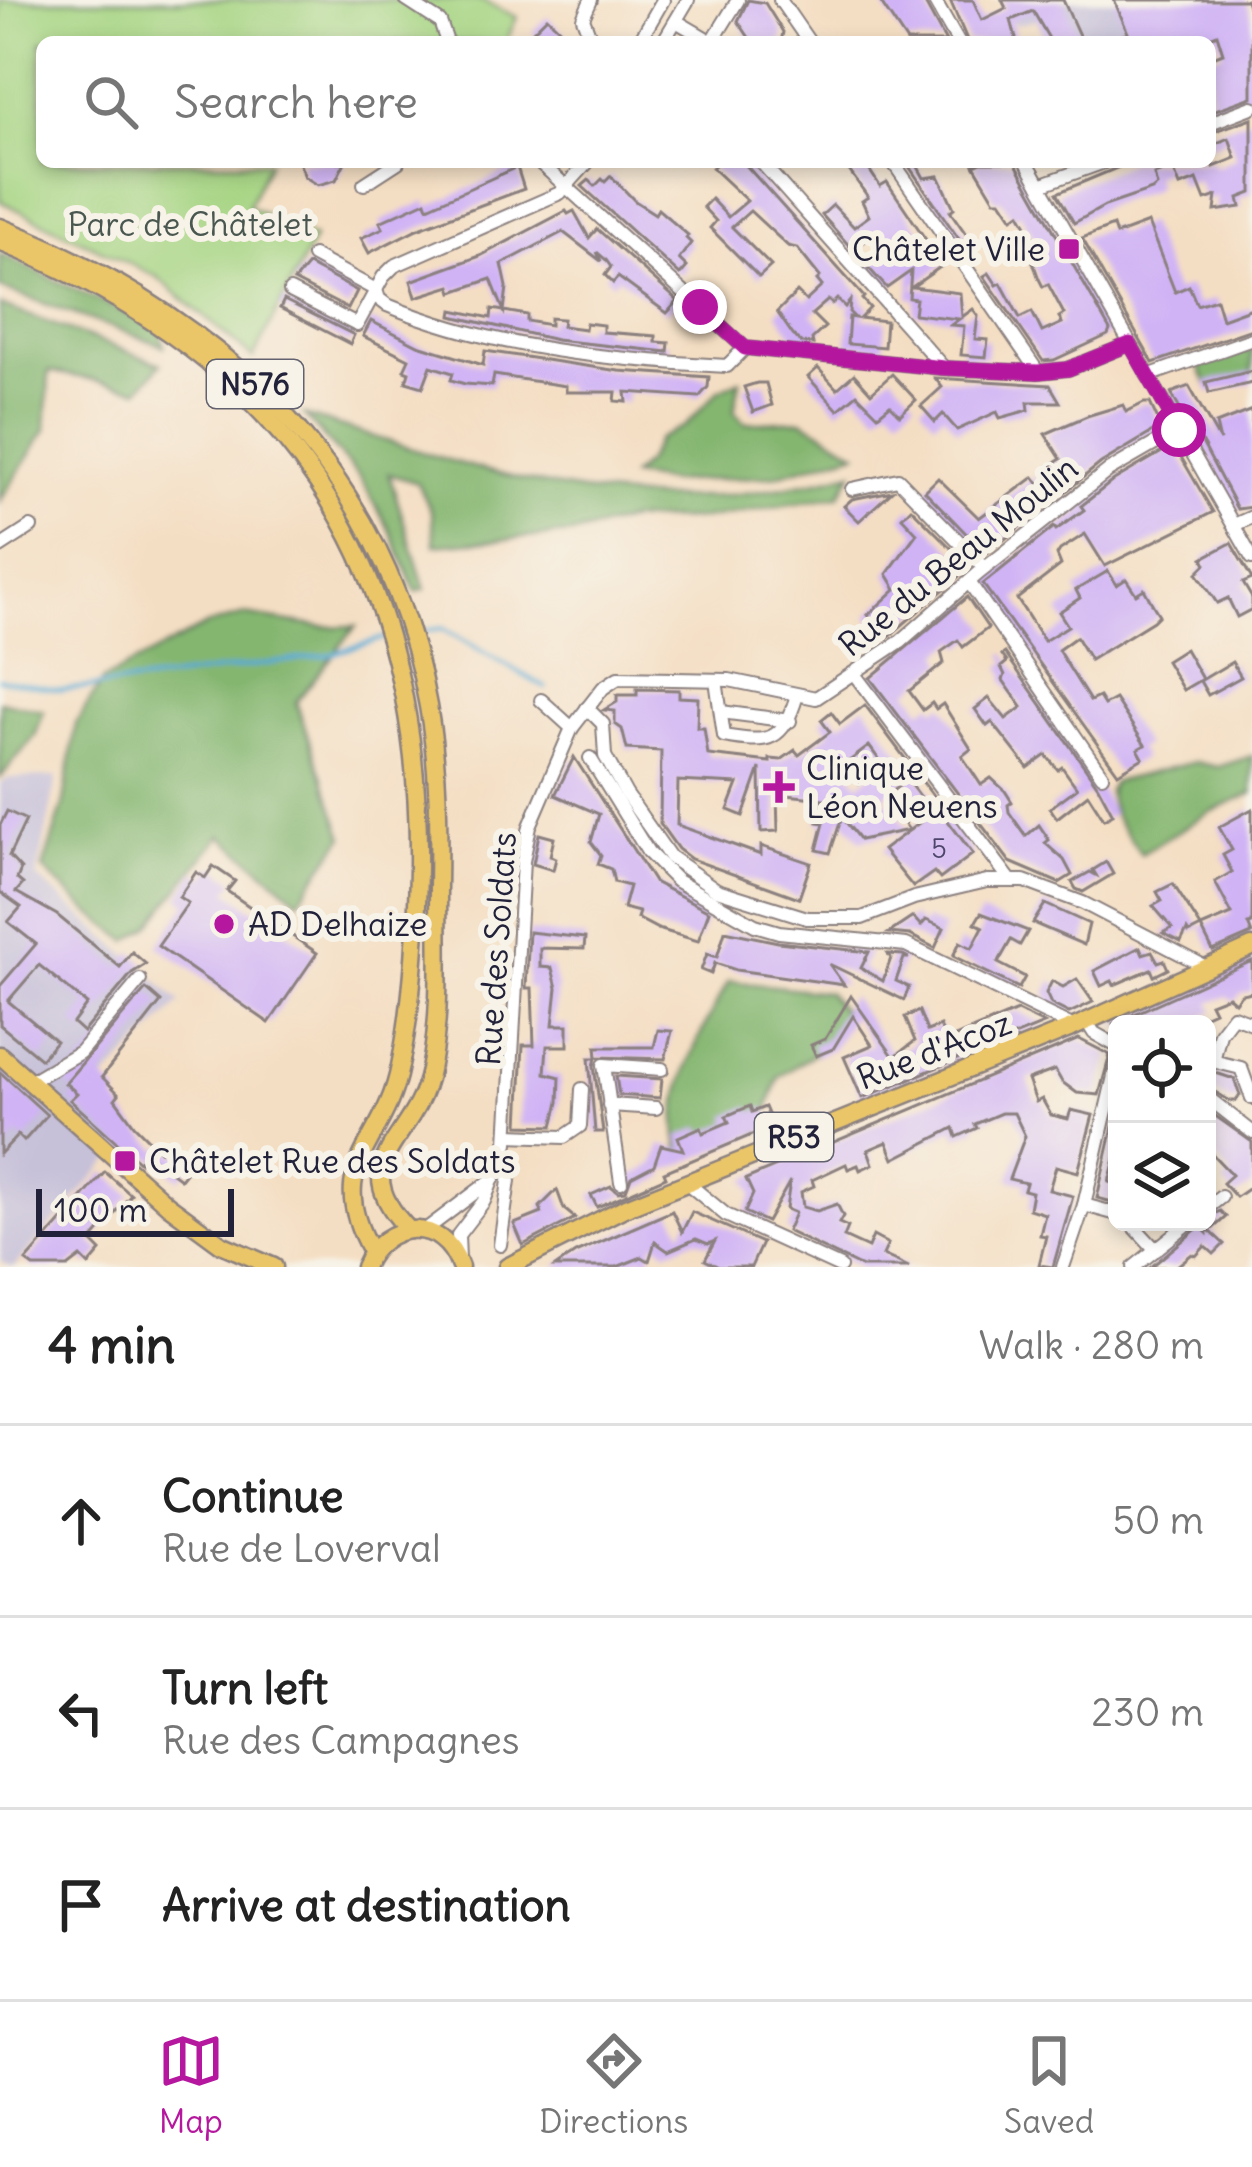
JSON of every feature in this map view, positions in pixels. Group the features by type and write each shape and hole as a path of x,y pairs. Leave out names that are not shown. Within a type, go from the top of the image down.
{"main road":[{"name":"N576","path":"0,227 88,266 244,373 334,474 374,541 402,606 432,728 439,816 433,1047 420,1102 389,1153 379,1182 388,1209 416,1230"},
{"name":"N576","path":"0,242 158,314 208,361 282,433 333,505 382,610 413,737 418,799 417,923 396,1084 352,1178 353,1211 368,1259"},
{"name":"Rue d'Acoz","path":"507,1267 624,1206 1080,1024 1252,947"},
{"path":"0,1054 168,1205 221,1244 274,1267"},
{"path":"368,1259 394,1233 416,1230 438,1236 465,1265"}],"street":[{"path":"406,0 440,22 445,36"},
{"path":"591,0 583,18 591,36"},
{"path":"642,36 663,0"},
{"path":"667,36 688,0"},
{"path":"716,36 738,0"},
{"path":"780,0 805,36"},
{"path":"934,0 955,36"},
{"path":"676,20 702,36"},
{"path":"1216,121 1252,107"},
{"path":"364,184 389,168"},
{"path":"546,168 745,348 944,368 1038,372 1068,369 1130,344"},
{"path":"290,291 357,325 394,266 475,233 566,186 582,168"},
{"path":"765,168 944,368"},
{"path":"896,168 1038,372"},
{"path":"1030,168 1252,558"},
{"path":"1040,185 1087,168"},
{"path":"314,256 376,290 379,299 464,334 637,361 727,366 745,348"},
{"path":"1148,376 1252,339"},
{"name":"Rue du Beau Moulin","path":"572,728 603,688 618,678 716,680 816,698 901,641 1108,471 1179,430"},
{"path":"853,489 898,479 985,568"},
{"path":"1234,525 1252,517"},
{"path":"0,548 32,527"},
{"path":"969,582 1102,775"},
{"path":"855,675 1011,881"},
{"path":"716,680 724,736 759,742 773,737 790,721 797,695"},
{"path":"541,700 572,728"},
{"path":"587,708 603,724 597,757 648,852 677,881 754,925 906,945 1108,1041"},
{"path":"721,712 790,721"},
{"name":"Rue des Soldats","path":"465,1265 461,1226 484,1201 508,1135 523,861 530,826 572,728"},
{"path":"566,742 597,757 670,856 717,890 807,918 862,918 914,898 987,880 1024,881 1083,903 1204,966"},
{"path":"862,918 862,942"},
{"path":"29,1082 80,1052 140,980"},
{"path":"1216,1044 1233,1016 1252,1023"},
{"path":"1216,1062 1240,1068 1252,1098"},
{"path":"621,1182 604,1065 662,1069"},
{"path":"508,1135 564,1137 580,1126 582,1089"},
{"path":"1064,1267 1108,1102"},
{"path":"1216,1104 1252,1132"},
{"path":"610,1105 656,1108"},
{"path":"500,1245 512,1159 505,1152"},
{"path":"416,1230 494,1179"},
{"path":"686,1182 726,1215 840,1267"},
{"path":"1216,1201 1221,1197"},
{"path":"1084,1205 1108,1212"},
{"path":"1138,1231 1156,1250"},
{"path":"1134,1267 1179,1231"}],"shaded area":[{"path":"1003,0 1169,0 1139,36 1044,36 1037,20 1015,25"},
{"path":"57,777 37,877 181,1002 77,1108 125,1143 14,1267 9,1267 0,1260 0,785 8,778"}],"green space":[{"name":"Parc de Châtelet","path":"0,0 480,0 517,17 509,36 36,36 36,168 266,168 248,206 314,239 253,358 157,277 0,201"},
{"path":"0,254 160,329 164,346 0,288"},
{"path":"0,305 161,364 139,389 49,371 46,430 0,501"},
{"path":"1252,349 1252,374 1207,384 1199,366"},
{"path":"740,380 734,411 745,423 802,420 857,452 774,476 670,482 631,476 646,462 658,439 686,425 718,391"},
{"path":"304,415 489,472 632,497 724,495 853,472 839,496 703,519 631,520 573,534 435,545 432,513 418,483 389,474 425,589 416,592 391,532 361,479"},
{"path":"245,615 321,627 356,626 296,702 344,837 299,900 221,835 149,927 128,941 43,869 64,802 76,723 103,680 207,625"},
{"path":"0,701 44,711 35,736 0,778"},
{"path":"1252,756 1252,794 1210,812 1141,854 1114,816 1108,792 1113,782 1195,762 1218,767"},
{"path":"729,981 827,992 842,1011 836,1039 779,1077 760,1131 681,1153 677,1110 681,1087 697,1042"}],"building":[{"path":"748,0 765,3 782,36 748,36 738,21"},
{"path":"923,0 943,36 903,36 881,3"},
{"path":"950,0 973,0 982,20 1006,8 1002,0 1063,0 1079,36 1048,36 1033,11 1011,20 1015,36 965,36"},
{"path":"1114,0 1246,0 1252,18 1252,97 1216,110 1216,56 1223,53 1217,34 1121,36 1128,33"},
{"path":"547,17 567,36 536,36 532,32"},
{"path":"1252,118 1252,193 1239,198 1241,207 1215,211 1217,196 1205,200 1197,180 1180,186 1173,168 1216,168 1236,158 1229,138 1216,143 1216,131"},
{"path":"301,168 342,168 336,180 318,185 305,177"},
{"path":"515,168 524,189 417,229 369,253 361,238 383,228 380,222 426,201 428,207"},
{"path":"712,168 748,168 864,297 870,308 860,318 886,321 884,347 847,344 849,317 855,318 849,312 850,301 845,307 837,299 832,304 828,300 812,314 825,327 812,339 813,344 802,343 793,335 777,312 797,292 806,301 822,286 820,277 797,248 788,246 750,211 732,227 771,266 759,277 710,228 716,221 703,207 711,199 728,217 747,201"},
{"path":"847,168 868,168 880,186 887,182 943,265 912,287 960,293 962,317 973,309 978,316 975,339 988,340 986,357 961,355 964,326 951,325 959,319 914,314 916,299 909,298 911,271 887,288 875,275 867,266 888,252 875,234 853,250 822,215 833,205 854,227 869,216 862,201 868,197"},
{"path":"910,168 919,168 924,178 939,176 954,208 950,211 968,237 961,242"},
{"path":"976,168 1018,168 1110,330 1108,335 1043,361 984,276 989,273 997,285 1001,283 1020,318 1032,312 1042,332 1062,323 1059,317 1064,314 1048,284 1043,287 1039,279 1030,254 1038,249 1020,213 1013,218 1001,200 995,200"},
{"path":"1117,168 1173,168 1154,175 1157,186 1152,190 1074,223 1057,193"},
{"path":"611,176 635,201 655,214 658,209 688,235 691,243 679,259 687,267 680,275 582,186 589,180 595,186"},
{"path":"574,211 589,238 597,229 678,301 667,313 618,277 613,283 605,275 611,267 606,260 563,232 502,264 507,287 504,311 491,279 453,292 451,286 416,297 411,281 480,256"},
{"path":"1148,223 1175,292 1189,286 1197,305 1216,299 1222,319 1252,308 1252,329 1153,363 1082,238 1113,226 1116,235"},
{"path":"308,265 357,291 348,309 294,281"},
{"path":"284,300 354,335 350,344 280,308"},
{"path":"492,309 550,325 550,318 563,319 562,326 585,329 586,323 603,325 603,332 656,336 656,342 669,343 668,352 556,340 452,316 453,310 491,318"},
{"path":"371,321 418,345 483,365 485,351 619,371 709,377 708,387 699,397 626,392 627,402 615,401 616,392 566,392 566,386 494,375 492,386 465,384 451,380 453,373 431,366 423,387 406,382 409,359 363,336"},
{"path":"818,368 837,389 854,374 871,393 892,374 916,400 900,415 890,405 878,415 857,394 838,410 808,377"},
{"path":"1252,371 1252,383 1209,393 1206,382"},
{"path":"935,378 1050,385 1060,402 1028,402 1029,410 1000,418 997,412 957,430 943,414 935,422 921,406 942,387"},
{"path":"766,383 772,405 753,412 744,387"},
{"path":"1189,386 1220,441 1216,424 1252,410 1252,507 1237,509 1171,393"},
{"path":"1150,403 1161,427 1101,463 1065,492 1048,467 1061,459 1045,434 1087,416 1123,405 1126,412"},
{"path":"1174,445 1213,512 1105,566 1085,534 1060,550 1061,565 1017,599 1044,641 1068,626 1059,612 1080,598 1076,590 1108,571 1117,585 1126,579 1136,594 1144,589 1159,615 1153,621 1090,660 1076,637 1058,650 1090,701 1099,697 1104,705 1115,699 1145,745 1138,749 1143,758 1118,773 983,584 1054,527 1084,510 1081,506 1114,480"},
{"path":"1034,477 1053,501 986,554 925,491 938,478 979,518"},
{"path":"892,491 859,521 844,506 852,499"},
{"path":"911,508 970,567 887,638 868,615 896,589 887,574 917,533 902,517"},
{"path":"1231,543 1252,579 1243,583 1252,609 1237,617 1228,598 1217,603 1197,573 1206,564 1203,558"},
{"path":"967,597 988,628 963,647 958,640 941,652 944,663 909,691 923,710 932,703 936,709 943,704 971,749 962,756 981,785 991,778 1005,791 1012,802 1009,812 1026,836 1039,825 1049,840 1045,843 1072,875 1059,883 1010,862 870,678"},
{"path":"1185,649 1202,679 1183,690 1166,661"},
{"path":"1005,653 1113,814 1104,819 1088,794 1057,818 1050,808 1077,788 1062,767 1058,770 1046,755 1028,768 992,722 987,726 975,709 989,698 1006,719 1022,707 1003,680"},
{"path":"1232,662 1241,677 1208,695 1200,681"},
{"path":"637,689 679,690 679,697 698,698 697,728 704,728 708,755 770,762 795,750 799,755 830,732 821,720 831,712 840,724 865,705 934,797 925,804 907,780 884,797 909,830 860,840 842,817 830,853 817,850 824,799 777,794 778,831 761,832 760,768 743,816 728,810 738,784 678,781 677,825 761,855 761,846 811,863 799,898 691,859 678,849 660,824 661,751 627,749 622,729 615,724 615,711 604,710 617,702 617,695 637,695","holes":["869,746 883,765 859,784 844,765"]},
{"path":"574,757 654,882 709,911 698,941 658,929 637,918 639,912 623,908 629,886 614,882 611,869 598,864 601,855 591,842 599,814 555,795"},
{"path":"936,805 973,854 940,879 934,872 913,887 883,850"},
{"path":"1252,809 1252,923 1248,924 1252,934 1213,951 1201,927 1232,914 1215,882 1232,872 1223,855 1232,850 1219,827"},
{"path":"7,811 26,820 9,856 21,869 17,879 23,884 16,892 57,915 120,967 132,952 146,964 132,973 83,1032 73,1023 87,1004 39,965 8,1001 56,1041 41,1059 0,1025 0,986 36,944 8,922 21,907 0,892 0,825"},
{"path":"539,834 554,838 553,870 533,864"},
{"path":"1106,862 1113,874 1083,892 1076,889 1072,882 1090,872 1096,875 1093,870"},
{"name":"AD Delhaize","path":"213,866 235,881 227,891 317,953 269,1023 158,946 188,903 179,897 196,872 205,878"},
{"path":"1173,884 1201,927 1187,930 1181,942 1163,933 1172,928 1153,906 1162,901 1157,892"},
{"path":"1045,904 1089,924 1084,945 1033,923"},
{"path":"981,913 1028,931 1020,945 1011,940 998,963 1025,977 1019,988 953,956 960,942 972,948 983,927 975,923"},
{"path":"913,917 921,926 926,920 944,928 935,948 910,935 889,933"},
{"path":"725,931 869,952 861,968 883,981 891,958 888,954 903,955 909,958 904,958 896,981 909,987 904,1000 829,964 844,985 715,963 711,974 701,970 707,954 717,957"},
{"path":"529,932 585,938 584,949 540,948 540,967 552,968 557,988 553,1025 568,1025 568,1046 547,1046 545,1073 560,1077 553,1126 519,1125 523,1045 534,1045 532,988 526,988"},
{"path":"1140,947 1143,954 1152,951 1158,962 1164,960 1168,969 1154,976 1151,969 1101,986 1094,971"},
{"path":"1252,961 1252,992 1241,994 1235,1002 1228,996 1210,1003 1214,1011 1205,1015 1132,1015"},
{"path":"1077,979 1093,1002 1069,1013 1051,1004 1046,993 1052,981 1063,987"},
{"path":"146,989 161,1002 102,1077 119,1094 115,1099 134,1125 160,1151 164,1146 191,1165 180,1179 145,1153 139,1162 70,1100 77,1093 65,1083"},
{"path":"851,996 894,1057 915,1041 905,1017 919,1011 927,1031 940,1026 946,1041 1017,1011 1044,1024 862,1098 844,1057 872,1045 853,1016 833,1049 816,1056 811,1045 825,1039"},
{"path":"658,1030 672,1031 665,1059 597,1057 596,1047 654,1047"},
{"path":"1079,1039 1108,1054 1099,1095 1077,1093 1055,1070 1028,1080 1036,1102 1042,1099 1051,1115 1068,1119 1071,1110 1093,1115 1078,1172 1056,1166 1049,1190 1073,1196 1053,1267 1039,1265 1045,1214 1029,1209 1032,1192 1024,1190 1026,1183 1009,1179 1025,1136 1014,1113 1001,1113 957,1137 954,1128 894,1159 887,1142 868,1150 873,1164 860,1170 858,1165 848,1169 846,1164 812,1180 814,1186 801,1192 803,1207 817,1211 837,1204 843,1216 839,1223 848,1227 844,1237 868,1248 873,1236 888,1244 883,1255 909,1267 862,1267 787,1231 795,1213 786,1209 790,1181 767,1222 745,1212 753,1194 746,1179"},
{"path":"589,1058 596,1058 603,1132 595,1132"},
{"path":"0,1072 47,1115 24,1141 18,1135 0,1154"},
{"path":"1216,1073 1234,1079 1240,1095 1230,1101 1216,1092"},
{"path":"616,1076 662,1079 660,1098 619,1095"},
{"path":"750,1106 752,1112 765,1107 773,1126 664,1172 666,1177 597,1207 591,1195 611,1186 626,1191 631,1177 654,1165 661,1145 683,1150 678,1137 729,1122 726,1116"},
{"path":"1216,1116 1252,1142 1252,1186 1236,1197 1223,1183 1232,1175 1216,1158"},
{"path":"1108,1149 1108,1201 1097,1198"},
{"path":"105,1172 131,1195 91,1241 101,1251 89,1265 81,1257 68,1267 34,1267 26,1261"},
{"path":"557,1190 564,1209 575,1218 523,1245 514,1224 542,1213 540,1207"},
{"path":"672,1211 682,1232 692,1212 762,1243 751,1267 719,1267 705,1260 715,1241 708,1244 696,1239 668,1251 655,1242 649,1261 642,1257 617,1267 555,1267 575,1253"},
{"path":"1194,1231 1224,1244 1214,1254 1205,1246 1176,1267 1151,1267"}],"waterway":[{"path":"395,636 442,628 546,688"},
{"path":"0,679 60,690 148,681 329,655 384,638"}],"place":[{"name":"Châtelet Ville","path":"1069,249"},
{"name":"Clinique Léon Neuens","path":"779,787"},
{"name":"AD Delhaize","path":"224,924"},
{"name":"Châtelet Rue des Soldats","path":"125,1161"}],"route":[{"path":"700,307 745,348 944,368 1068,369 1130,344 1179,430"}]}
